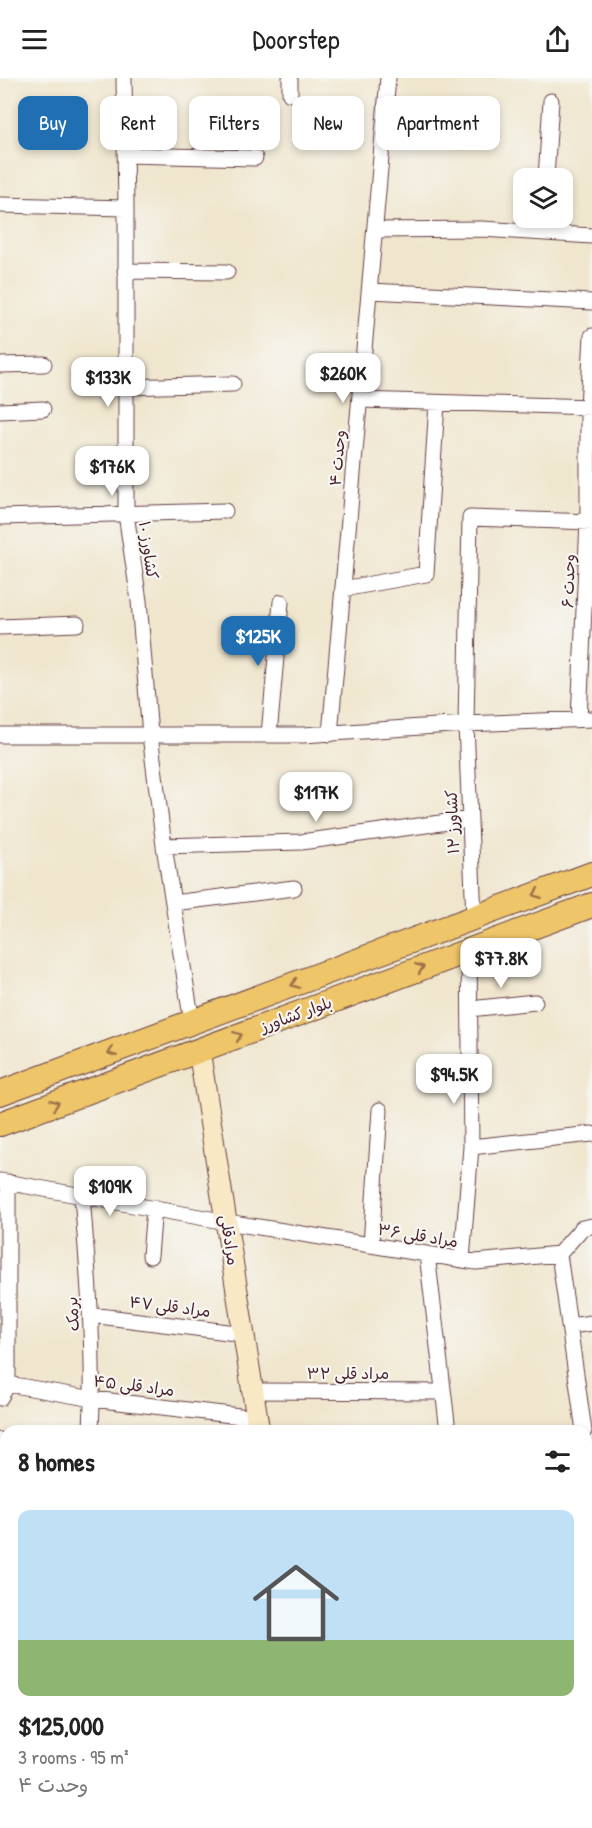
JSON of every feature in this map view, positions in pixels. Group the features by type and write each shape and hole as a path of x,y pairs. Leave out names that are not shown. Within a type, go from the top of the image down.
{"main road":[{"name":"بلوار کشاورز","path":"0,1093 592,874"},
{"name":"بلوار کشاورز","path":"0,1124 592,905"},
{"path":"329,972 339,998"}],"street":[{"name":"کشاورز ۱۰","path":"124,78 126,514 139,601 150,735 164,846 192,1023"},
{"path":"290,78 290,94"},
{"name":"وحدت ۴","path":"330,734 388,78"},
{"path":"547,168 551,101"},
{"path":"125,155 255,158"},
{"path":"0,205 126,208"},
{"path":"544,228 544,233"},
{"path":"376,230 482,229 592,236"},
{"path":"125,271 227,272"},
{"path":"370,291 592,302"},
{"name":"وحدت ۶","path":"586,719 592,336"},
{"path":"0,365 44,364"},
{"path":"125,387 233,384"},
{"path":"360,400 590,407"},
{"path":"343,589 426,574 438,403"},
{"path":"0,411 43,410"},
{"path":"0,517 225,511"},
{"name":"کشاورز ۱۲","path":"474,918 466,724 470,518 590,521"},
{"path":"269,735 280,602"},
{"path":"0,627 77,624"},
{"path":"0,735 330,734 466,724 586,719"},
{"path":"164,846 301,842 470,819"},
{"path":"173,903 294,888"},
{"path":"462,1260 471,1147 469,950"},
{"path":"470,1009 535,1002"},
{"name":"مرادقلی","path":"200,1050 258,1425"},
{"path":"371,1245 380,1110"},
{"path":"471,1147 592,1134"},
{"path":"0,1398 8,1384 4,1182"},
{"name":"مراد قلی ۳۶","path":"4,1182 227,1222 476,1262 559,1254"},
{"name":"برمک","path":"82,1196 91,1315 91,1425"},
{"path":"150,1256 154,1208"},
{"path":"583,1425 559,1254 582,1228 592,1226"},
{"path":"427,1254 447,1425"},
{"name":"مراد قلی ۴۷","path":"91,1315 244,1334"},
{"path":"570,1326 592,1323"},
{"name":"مراد قلی ۴۵","path":"8,1384 258,1425"},
{"name":"مراد قلی ۳۲","path":"253,1391 443,1392"}]}
